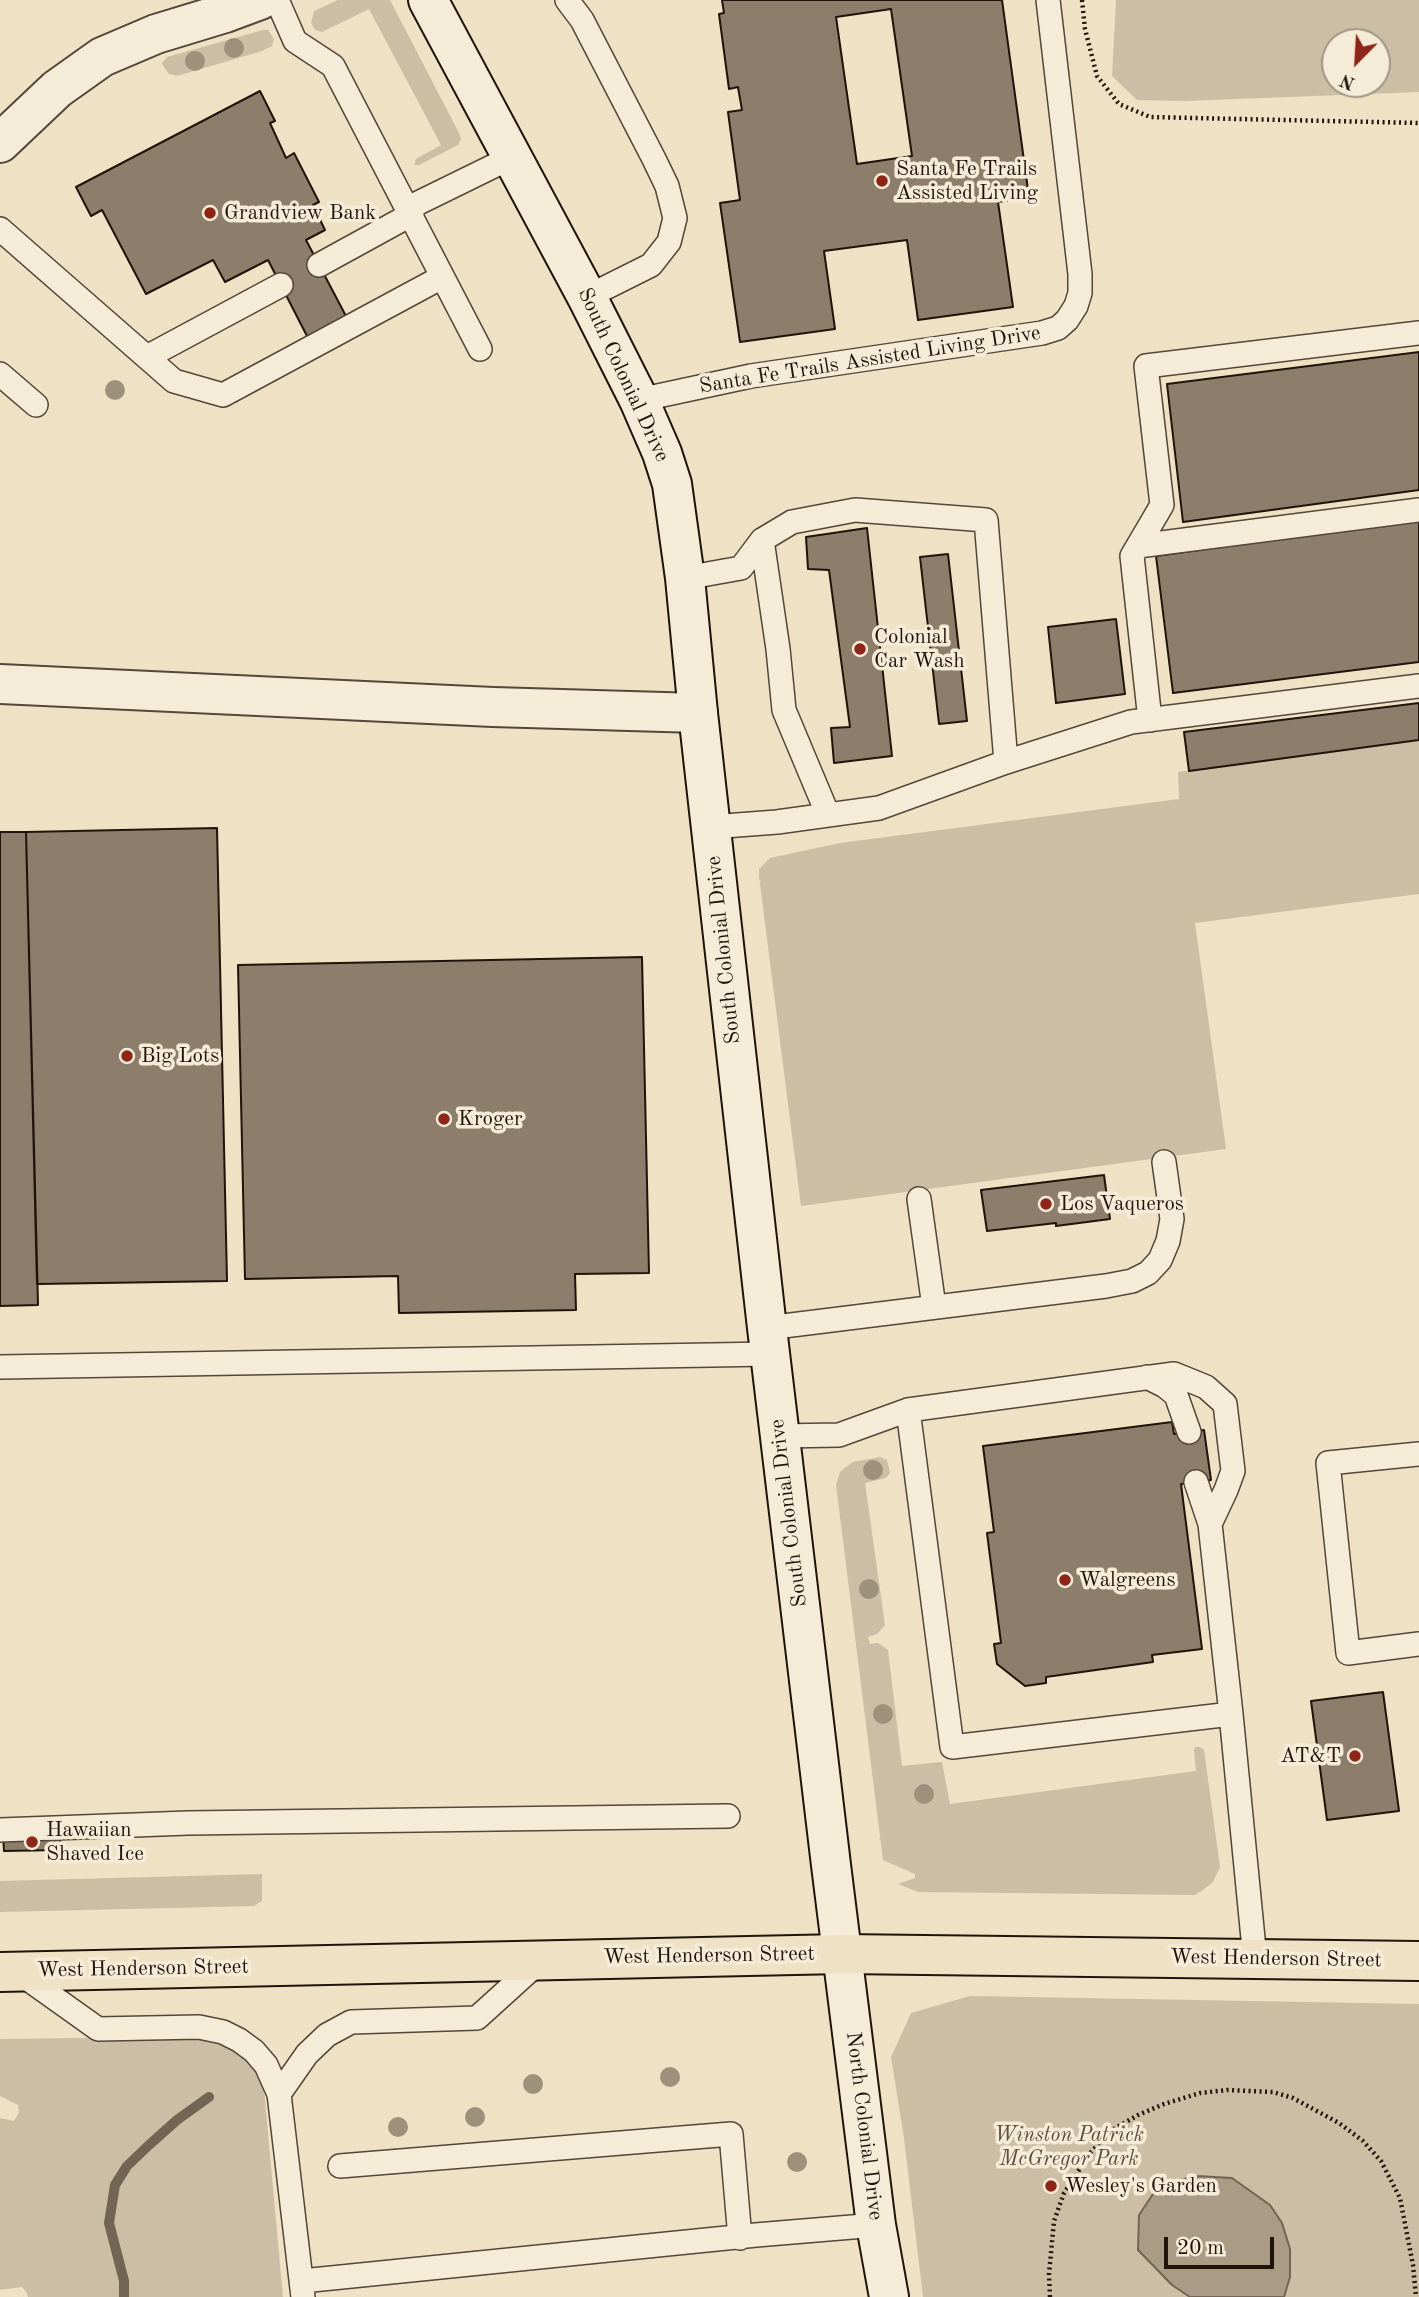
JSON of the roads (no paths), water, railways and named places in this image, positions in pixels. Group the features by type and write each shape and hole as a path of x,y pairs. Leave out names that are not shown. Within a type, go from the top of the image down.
{"main road":[{"name":"West Henderson Street","path":"8,1972 842,1954 1419,1961"}],"street":[{"path":"0,143 57,89 102,57 156,34 260,0"},
{"name":"South Colonial Drive","path":"428,0 639,400 663,453 672,484 685,578 769,1341 842,1954"},
{"path":"0,684 698,713"},
{"name":"North Colonial Drive","path":"842,1954 877,2225 889,2297"}],"lane":[{"path":"277,0 295,41 333,66 480,348"},
{"path":"568,0 582,20 654,159 667,186 675,218 669,242 651,265 587,297"},
{"name":"Santa Fe Trails Assisted Living Drive","path":"639,400 751,376 1042,333 1058,328 1067,320 1080,293 1080,274 1048,0"},
{"path":"319,265 410,211 512,157"},
{"path":"0,229 174,381 223,395 442,278"},
{"path":"147,357 281,285"},
{"path":"1150,720 1132,556 1162,505 1146,366 1419,333"},
{"path":"0,374 36,405"},
{"path":"685,578 741,568 762,540 792,522 855,510 986,520 1006,762"},
{"path":"1138,546 1419,510"},
{"path":"762,540 784,710 828,815"},
{"path":"711,827 777,822 878,808 1006,762 1131,722 1419,686"},
{"path":"0,1367 769,1341 934,1307 1106,1286 1132,1281 1148,1273 1160,1260 1168,1241 1172,1219 1164,1162"},
{"path":"919,1199 934,1307"},
{"path":"780,1436 839,1435 908,1410 1174,1374 1206,1387 1225,1404 1233,1471 1210,1524"},
{"path":"1147,1377 1176,1395 1189,1432"},
{"path":"908,1410 952,1747 1231,1714"},
{"path":"1419,1454 1328,1463 1348,1653 1419,1644"},
{"path":"1196,1482 1210,1524 1255,1959"},
{"path":"0,1830 188,1823 728,1816"},
{"path":"279,2094 307,2054 327,2035 351,2022 477,2018 541,1960"},
{"path":"8,1972 98,2029 199,2027 223,2032 254,2051 266,2065 279,2094 302,2289 740,2238 877,2225"},
{"path":"340,2166 731,2133 740,2238"}],"waterway":[{"path":"124,2297 124,2281 109,2223 115,2185 127,2166 149,2145 209,2097"}],"place":[{"name":"Santa Fe Trails Assisted Living","path":"882,181"},
{"name":"Grandview Bank","path":"210,213"},
{"name":"Colonial Car Wash","path":"860,649"},
{"name":"Big Lots","path":"127,1056"},
{"name":"Kroger","path":"444,1119"},
{"name":"Los Vaqueros","path":"1046,1204"},
{"name":"Walgreens","path":"1065,1580"},
{"name":"AT&T","path":"1355,1756"},
{"name":"Hawaiian Shaved Ice","path":"32,1842"},
{"name":"Wesley's Garden","path":"1051,2186"}],"park label":[{"name":"Winston Patrick McGregor Park","path":"1069,2147"}]}
